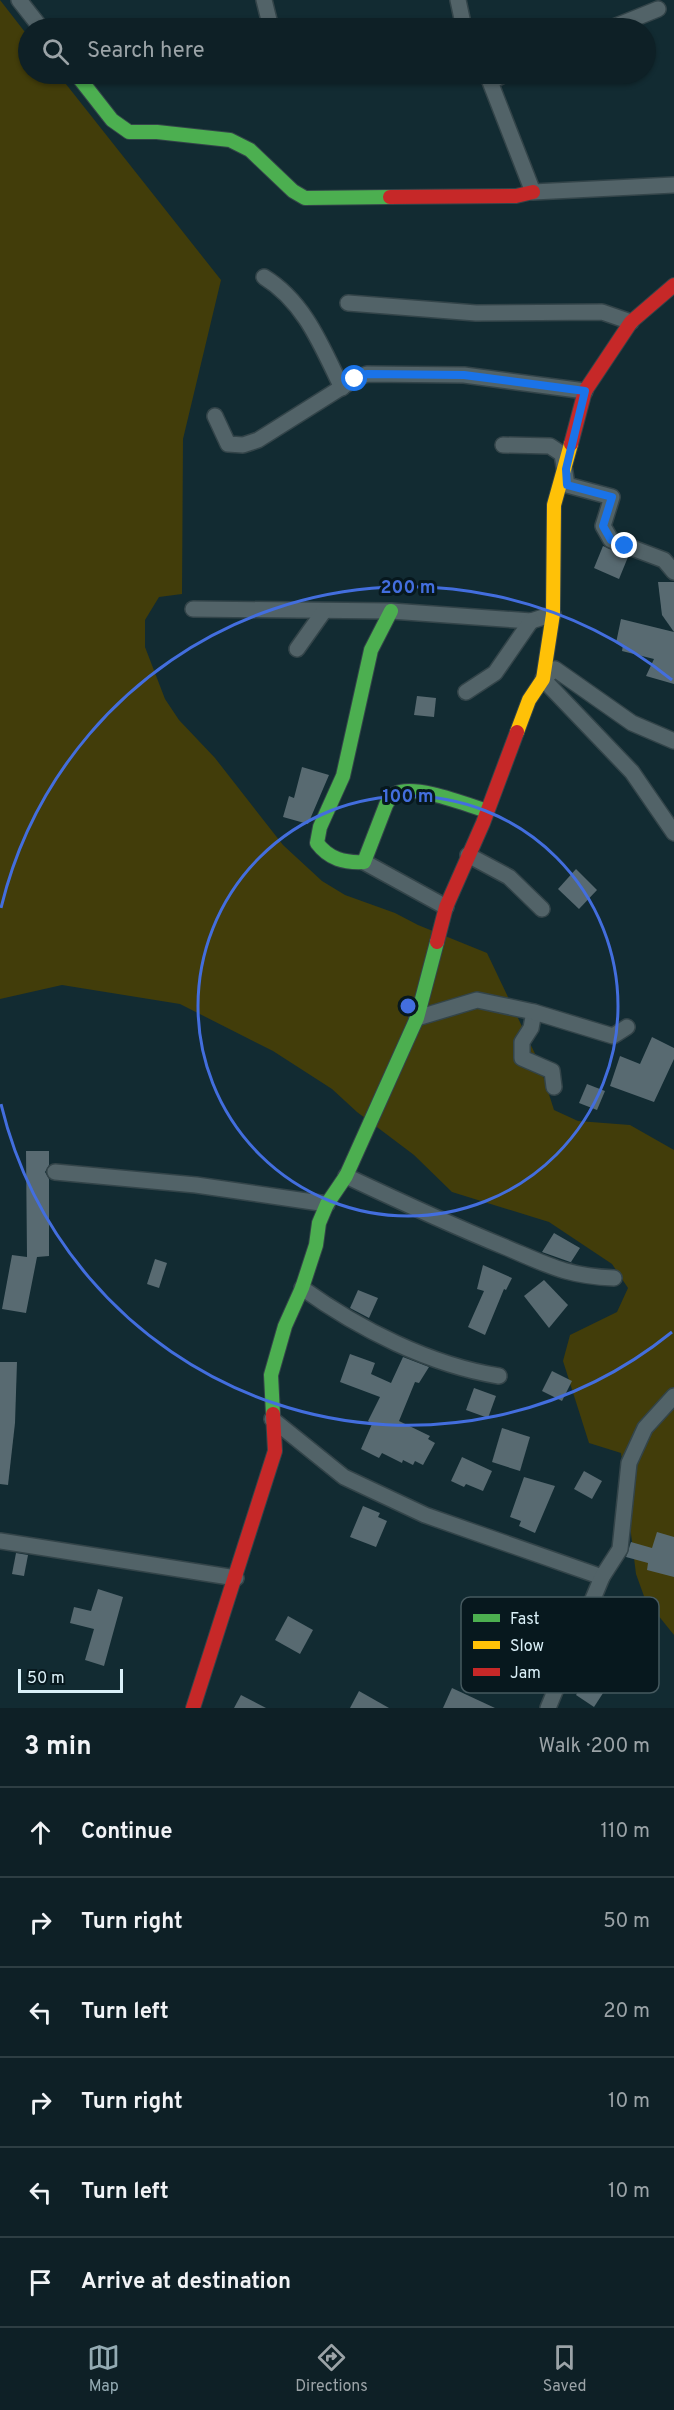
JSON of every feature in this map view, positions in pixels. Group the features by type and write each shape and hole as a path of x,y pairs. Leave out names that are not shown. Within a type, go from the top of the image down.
{"street":[{"path":"19,0 33,18"},
{"path":"264,0 267,18"},
{"path":"458,0 462,18"},
{"path":"636,18 658,9"},
{"path":"84,84 112,120 129,132 157,132 230,140 250,150 292,191 305,198 516,195 533,192 674,185"},
{"path":"498,84 533,192"},
{"path":"264,277 277,285 309,320 342,388"},
{"path":"543,679 552,614 554,506 566,469 585,391 631,322 674,285"},
{"path":"348,303 476,313 602,312 631,322"},
{"path":"215,416 228,444 243,446 258,440 367,374 464,375 585,391"},
{"path":"503,445 550,446 562,454 567,485 612,497 603,526 611,540 671,563"},
{"path":"193,609 391,611 531,621 552,614"},
{"path":"297,649 324,611"},
{"path":"391,611 371,650 345,767 320,827 317,843 323,853 335,859 364,862 446,907"},
{"path":"466,692 495,673 531,621"},
{"path":"193,1708 275,1451 271,1376 285,1326 302,1288 327,1204 346,1176 417,1018 446,907 487,811 529,700 543,679 555,669 632,723 674,741"},
{"path":"543,679 632,772 674,833"},
{"path":"364,862 386,805 391,796 398,793 417,792 487,811"},
{"path":"468,855 509,877 542,909"},
{"path":"417,1018 477,1000 534,1012 605,1034 614,1035 627,1027"},
{"path":"534,1012 531,1028 522,1042 522,1058 552,1071 554,1087"},
{"path":"55,1172 196,1185 327,1204"},
{"path":"346,1176 476,1237 556,1270 588,1277 614,1278"},
{"path":"302,1288 332,1309 443,1362 471,1371 499,1376"},
{"path":"594,1597 602,1577 620,1549 629,1463 645,1428 674,1396"},
{"path":"272,1419 344,1477 425,1515 602,1577"},
{"path":"0,1541 236,1578"},
{"path":"548,1708 554,1693"}],"shaded area":[{"path":"0,0 18,23 18,84 66,84 221,280 183,439 182,594 159,597 145,620 145,647 165,699 179,720 215,758 283,845 322,881 345,895 395,913 418,925 487,953 538,1060 554,1110 578,1121 630,1125 674,1150 674,1635 659,1616 659,1597 644,1597 636,1574 621,1453 589,1443 563,1361 570,1335 617,1312 628,1288 612,1264 549,1222 452,1192 414,1155 357,1112 332,1089 273,1051 180,1004 62,985 0,999"}],"building":[{"path":"603,546 628,557 619,579 594,568"},
{"path":"658,582 674,582 674,632 662,615"},
{"path":"621,619 674,632 674,684 646,676 654,659 622,651 623,645 616,643"},
{"path":"417,696 436,698 434,717 414,715"},
{"path":"302,767 329,775 308,824 283,817 289,796 294,798"},
{"path":"576,869 597,890 579,909 558,889"},
{"path":"652,1037 674,1048 674,1059 654,1102 610,1086 620,1056 640,1064"},
{"path":"587,1084 605,1091 597,1110 579,1103"},
{"path":"26,1151 49,1151 49,1165 45,1172 49,1179 49,1256 37,1257 26,1313 2,1309 12,1255 27,1257"},
{"path":"554,1233 580,1248 571,1262 573,1263 542,1252"},
{"path":"155,1259 167,1263 159,1288 147,1284"},
{"path":"483,1265 512,1278 506,1290 504,1289 485,1335 468,1327 484,1291 477,1289"},
{"path":"544,1280 568,1305 549,1328 524,1296"},
{"path":"358,1290 378,1298 369,1318 350,1308"},
{"path":"350,1354 375,1363 371,1374 391,1383 403,1357 429,1367 419,1383 415,1382 399,1421 430,1436 428,1439 435,1443 423,1465 415,1461 413,1465 403,1460 402,1463 382,1453 379,1458 361,1449 372,1424 368,1421 380,1397 340,1382"},
{"path":"0,1362 17,1362 15,1423 8,1485 0,1484"},
{"path":"552,1371 572,1381 562,1401 542,1391"},
{"path":"474,1388 496,1396 488,1418 466,1410"},
{"path":"502,1428 530,1437 520,1471 492,1462"},
{"path":"462,1457 492,1471 483,1491 466,1484 464,1487 451,1481"},
{"path":"584,1471 602,1481 592,1499 574,1489"},
{"path":"524,1477 555,1486 535,1533 519,1526 521,1521 510,1517"},
{"path":"363,1506 380,1513 378,1517 387,1521 376,1547 350,1537"},
{"path":"657,1532 674,1537 674,1577 647,1570 648,1563 626,1557 631,1542 652,1548"},
{"path":"16,1553 28,1555 24,1576 12,1574"},
{"path":"98,1589 123,1597 104,1666 85,1660 94,1629 70,1623 74,1607 91,1611"},
{"path":"288,1616 313,1630 300,1654 275,1640"},
{"path":"452,1688 495,1708 443,1708"},
{"path":"359,1691 389,1708 350,1708"},
{"path":"577,1693 603,1693 594,1707 576,1695"},
{"path":"241,1695 266,1708 234,1708"}],"traffic: fast":[{"path":"84,84 112,120 129,132 157,132 230,140 250,150 293,191 305,198 390,197"},
{"path":"391,611 371,650 343,776 320,827 317,843 327,853 338,859 364,862 387,803 394,795 403,791 441,796 487,811"},
{"path":"273,1414 271,1375 285,1326 302,1288 316,1245 319,1223 327,1204 346,1176 417,1018 437,942"}],"traffic: slow":[{"path":"517,732 529,700 543,679 553,614 554,505 571,444"}],"traffic: jam":[{"path":"390,197 516,196 533,192"},
{"path":"571,444 585,391 631,322 674,285"},
{"path":"437,942 446,907 483,823 517,732"},
{"path":"193,1708 275,1451 273,1414"}],"route":[{"path":"355,379 367,374 464,375 585,391 566,469 567,485 612,497 603,526 611,540 625,546"}]}
